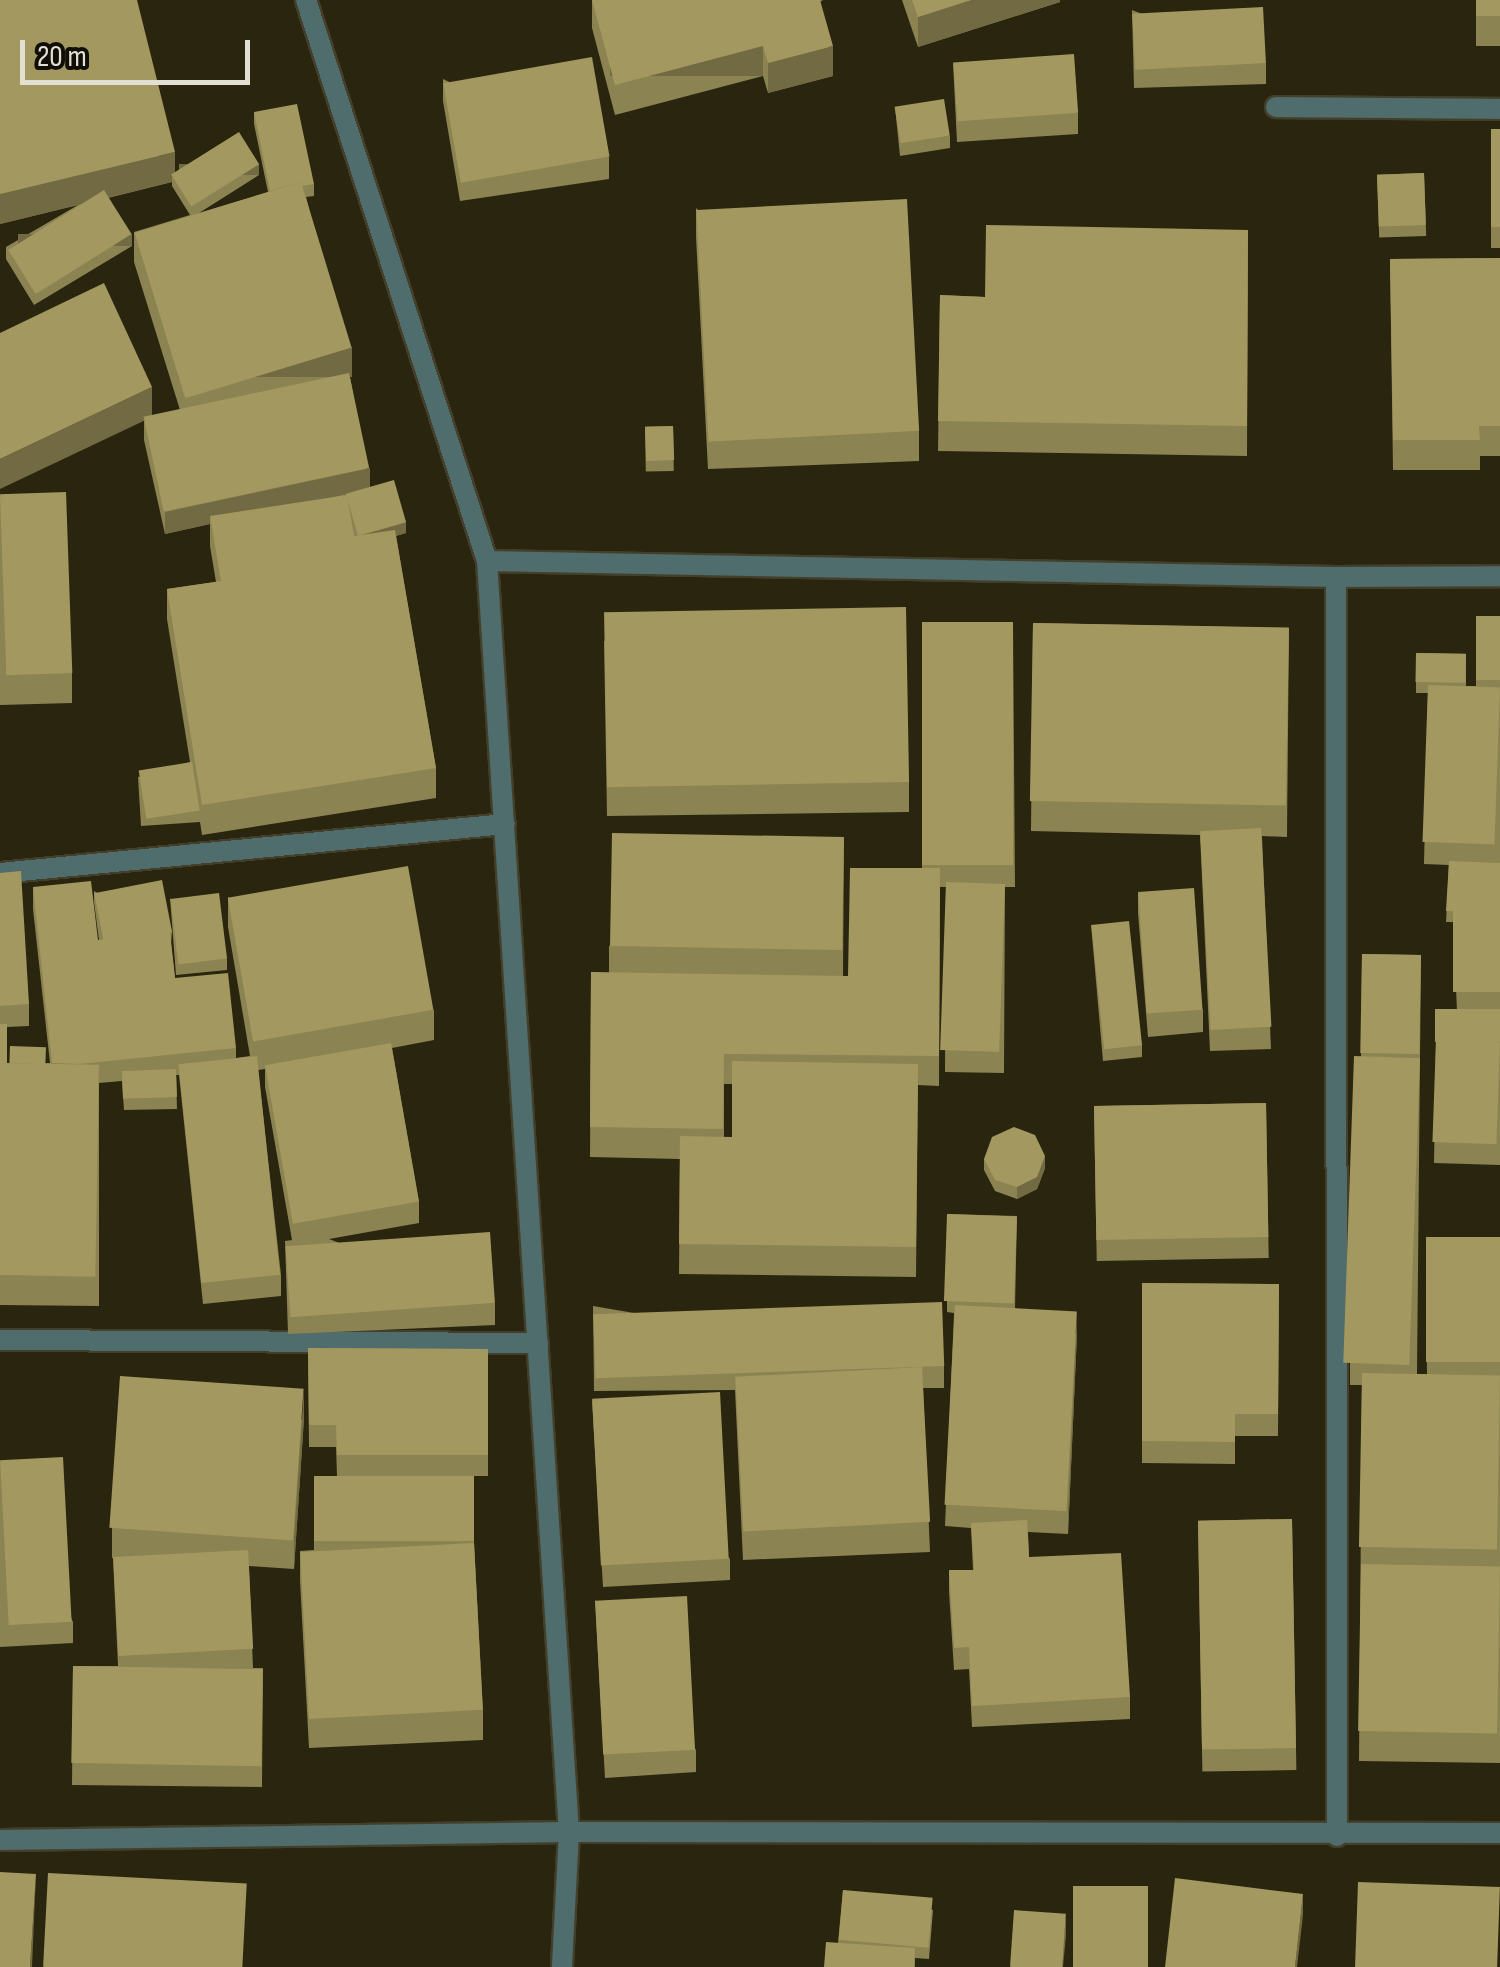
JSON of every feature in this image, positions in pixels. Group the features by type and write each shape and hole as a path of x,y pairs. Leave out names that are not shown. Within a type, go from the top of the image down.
{"street":[{"path":"306,0 487,561 569,1832 562,1967"},
{"path":"1276,107 1500,110"},
{"path":"487,561 1336,578 1500,576"},
{"path":"1336,578 1338,1836"},
{"path":"0,873 505,824"},
{"path":"0,1340 538,1343"},
{"path":"0,1840 569,1832 1338,1836 1500,1833"}],"building":[{"path":"0,0 137,0 175,152 0,194"},
{"path":"592,0 820,0 833,46 768,63 763,46 615,85"},
{"path":"912,0 971,0 918,17"},
{"path":"1476,0 1500,0 1500,16 1476,16"},
{"path":"1263,7 1266,63 1135,70 1132,14"},
{"path":"1074,54 1078,113 957,121 953,62"},
{"path":"592,57 610,156 461,183 443,83"},
{"path":"944,99 950,136 900,143 895,107"},
{"path":"297,104 314,184 302,186 301,182 270,191 254,112"},
{"path":"1491,129 1500,129 1500,227 1491,227"},
{"path":"239,132 259,164 191,207 171,174"},
{"path":"1424,173 1426,225 1379,227 1377,175"},
{"path":"301,182 352,347 185,398 135,233"},
{"path":"104,190 132,234 36,294 8,250"},
{"path":"907,199 919,431 708,442 696,210"},
{"path":"986,225 1248,230 1247,426 938,421 940,295 985,297"},
{"path":"1500,258 1500,426 1479,426 1480,440 1393,440 1390,259"},
{"path":"104,283 152,387 0,459 0,333"},
{"path":"349,373 369,468 164,512 144,417"},
{"path":"673,426 674,460 646,461 645,427"},
{"path":"394,480 406,522 358,536 346,494"},
{"path":"66,492 72,673 6,675 0,494"},
{"path":"347,495 354,536 395,530 436,768 202,805 167,589 221,581 210,516"},
{"path":"906,607 909,782 607,787 604,612"},
{"path":"1476,616 1500,616 1500,680 1476,680"},
{"path":"922,622 1013,622 1013,865 922,865"},
{"path":"1033,623 1289,627 1286,805 1030,801"},
{"path":"1416,653 1466,654 1465,683 1415,682"},
{"path":"1428,685 1500,688 1494,844 1423,842"},
{"path":"192,762 200,810 146,819 139,770"},
{"path":"1261,828 1271,1027 1210,1030 1200,831"},
{"path":"612,833 844,837 842,950 610,946"},
{"path":"1449,861 1500,863 1500,911 1446,911"},
{"path":"408,866 433,1010 253,1042 228,898"},
{"path":"850,868 940,868 939,1056 724,1054 723,1129 590,1127 591,972 848,976"},
{"path":"21,871 29,1004 0,1006 0,873"},
{"path":"162,880 172,932 104,945 94,893"},
{"path":"91,881 98,940 170,932 175,978 228,973 236,1048 79,1064 52,1063 33,887"},
{"path":"946,882 1005,884 999,1052 940,1050"},
{"path":"1194,888 1203,1010 1147,1014 1138,892"},
{"path":"219,893 227,959 178,964 170,899"},
{"path":"1453,911 1500,911 1500,992 1453,992"},
{"path":"1129,921 1142,1045 1104,1049 1091,925"},
{"path":"1362,954 1421,955 1419,1054 1360,1053"},
{"path":"1435,1009 1500,1009 1500,1042 1435,1042"},
{"path":"0,1024 7,1024 7,1063 0,1063"},
{"path":"1436,1040 1500,1042 1496,1144 1432,1142"},
{"path":"391,1043 419,1202 293,1224 265,1065"},
{"path":"10,1046 46,1047 45,1064 9,1063"},
{"path":"257,1056 280,1275 201,1283 178,1064"},
{"path":"1354,1056 1420,1058 1409,1365 1343,1363"},
{"path":"732,1061 918,1064 916,1247 679,1244 680,1136 732,1137"},
{"path":"0,1063 99,1065 95,1277 0,1275"},
{"path":"176,1069 177,1097 123,1099 122,1071"},
{"path":"1266,1103 1268,1237 1096,1240 1094,1106"},
{"path":"1014,1127 1035,1135 1045,1156 1037,1177 1017,1187 995,1180 984,1159 992,1137"},
{"path":"947,1214 1017,1216 1014,1303 944,1301"},
{"path":"490,1232 495,1303 290,1317 285,1246"},
{"path":"1426,1237 1500,1237 1500,1362 1426,1362"},
{"path":"1142,1283 1279,1284 1278,1414 1235,1414 1235,1442 1142,1441"},
{"path":"942,1302 944,1366 595,1378 593,1314"},
{"path":"955,1305 1077,1311 1066,1511 945,1505"},
{"path":"308,1348 488,1349 488,1455 337,1455 336,1425 309,1425"},
{"path":"922,1367 930,1522 743,1532 735,1377"},
{"path":"1362,1373 1500,1375 1497,1549 1359,1547"},
{"path":"120,1376 304,1389 293,1540 109,1528"},
{"path":"720,1392 729,1559 601,1565 592,1399"},
{"path":"63,1457 72,1622 9,1625 0,1460"},
{"path":"314,1476 474,1476 474,1541 314,1541"},
{"path":"1292,1519 1296,1748 1202,1750 1198,1521"},
{"path":"1027,1520 1029,1557 1121,1553 1130,1697 972,1706 969,1647 954,1648 949,1570 974,1570 971,1523"},
{"path":"474,1543 483,1710 309,1719 300,1552"},
{"path":"248,1550 253,1649 118,1656 113,1557"},
{"path":"1361,1564 1500,1566 1497,1733 1358,1731"},
{"path":"687,1596 695,1750 603,1755 595,1601"},
{"path":"73,1666 263,1669 261,1766 71,1763"},
{"path":"0,1872 36,1874 30,1967 0,1967"},
{"path":"48,1873 247,1883 242,1967 43,1967"},
{"path":"1175,1878 1303,1894 1295,1967 1165,1967"},
{"path":"1358,1882 1500,1887 1497,1967 1355,1967"},
{"path":"1073,1886 1148,1886 1148,1967 1073,1967"},
{"path":"843,1890 933,1898 928,1948 839,1940"},
{"path":"1014,1910 1066,1914 1062,1967 1010,1967"},
{"path":"826,1942 915,1948 914,1967 824,1967"}]}
